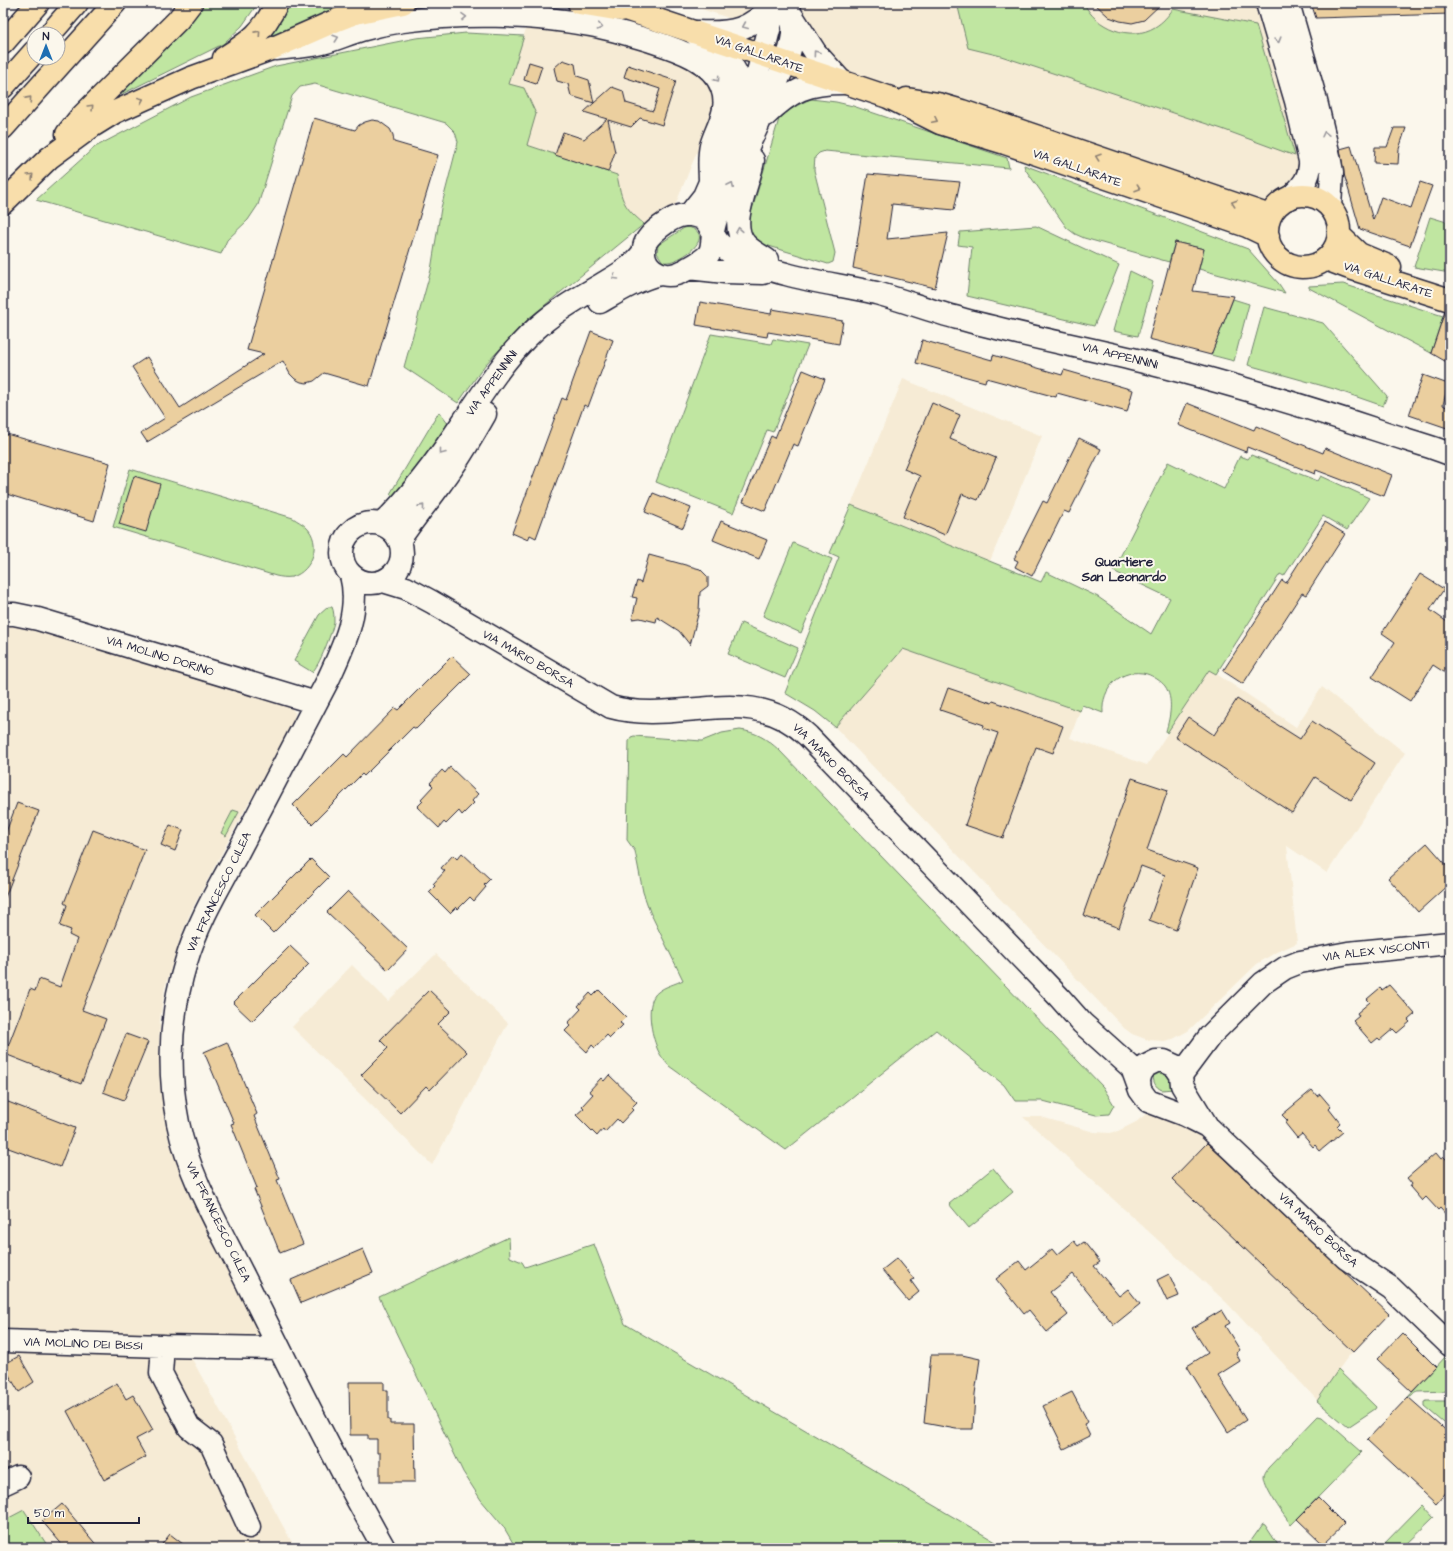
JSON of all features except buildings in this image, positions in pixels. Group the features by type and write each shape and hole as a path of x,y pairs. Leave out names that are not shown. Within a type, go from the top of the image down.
{"main road":[{"path":"10,36 30,3"},
{"path":"10,36 38,3"},
{"path":"57,26 77,3"},
{"path":"3,128 115,3"},
{"path":"60,150 65,137 76,123 178,20 191,3"},
{"path":"191,78 253,39 266,22 277,3"},
{"path":"3,203 40,166 108,116 140,100 191,78 271,49 355,13 403,3"},
{"path":"578,3 631,11"},
{"path":"607,3 631,11"},
{"name":"VIA GALLARATE","path":"631,11 842,83 888,97 938,104 962,111 1269,226"},
{"path":"3,87 26,61"},
{"path":"1306,195 1318,198 1330,207 1338,220 1340,235 1335,248 1326,259 1316,265 1306,267 1294,266 1281,260 1272,249 1269,226 1278,205 1290,198 1306,195"},
{"name":"VIA GALLARATE","path":"1340,235 1359,254 1389,267 1450,287"},
{"name":"VIA GALLARATE","path":"1326,259 1450,300"}],"street":[{"path":"1267,3 1296,101 1311,169 1303,186 1290,198"},
{"path":"1288,3 1315,97 1329,156 1332,172 1330,207"},
{"path":"691,31 718,32 746,27 783,6"},
{"path":"689,215 700,202 710,182 758,72 762,55 783,6"},
{"path":"783,6 815,52 842,83"},
{"name":"VIA APPENNINI","path":"401,548 413,518 442,483 492,402 518,366 532,350 563,325 634,283 647,277 660,274 675,275 710,253 713,234 722,205 786,63 792,39 793,22 783,6"},
{"path":"271,49 318,44 385,24 411,20 445,18 534,18 590,25 627,34 682,52 707,68 722,87 725,104 722,118 712,145 710,182"},
{"path":"691,31 723,55 736,70 741,89 740,114"},
{"name":"VIA APPENNINI","path":"762,119 783,99 804,88 827,83 842,83"},
{"name":"VIA APPENNINI","path":"753,138 754,153 752,171 739,212 739,232 741,239 749,248 786,274"},
{"name":"VIA APPENNINI","path":"382,524 399,507 445,449 485,388 513,351 545,321 566,306 626,269 639,258 644,251 644,244 647,238 652,233 679,216 689,215 706,220 717,241 742,259 786,274 877,294 958,318 1124,357 1233,385 1450,454"},
{"path":"644,251 649,266 660,274"},
{"name":"VIA APPENNINI","path":"688,268 725,272 786,274"},
{"path":"370,522 382,524 392,529 401,548 397,570 392,576 382,581 372,583 363,582 351,575 342,561 342,548 344,540 350,532 359,525 370,522"},
{"name":"VIA MARIO BORSA","path":"401,548 405,566 413,580 432,602"},
{"name":"VIA FRANCESCO CILEA","path":"351,575 355,592 353,618"},
{"name":"VIA MARIO BORSA","path":"382,581 406,588 432,602 611,707 628,711 664,713 727,707 752,708 775,714 790,721 808,736 1059,997 1082,1023 1132,1068 1148,1097 1207,1126 1346,1258 1391,1288 1450,1344"},
{"name":"VIA FRANCESCO CILEA","path":"382,581 367,596 353,618 337,660 316,703 211,903 186,959 181,978 171,1039 174,1101 182,1140 191,1168 279,1348 384,1548"},
{"name":"VIA MOLINO DORINO","path":"3,614 14,614 38,619 316,703"},
{"name":"VIA ALEX VISCONTI","path":"1181,1080 1210,1036 1263,982 1285,968 1300,962 1348,953 1450,943"},
{"name":"VIA MARIO BORSA","path":"1059,997 1090,1017 1128,1048 1157,1062 1175,1066 1181,1080 1207,1126"},
{"name":"VIA ALEX VISCONTI","path":"1157,1062 1210,1036"},
{"path":"1157,1062 1146,1066 1141,1072 1138,1080 1148,1097 1163,1104 1173,1100 1178,1095 1181,1080"},
{"name":"VIA MOLINO DEI BISSI","path":"3,1341 279,1348"},
{"path":"163,1346 160,1373 189,1427 211,1444 249,1527"}],"shaded area":[{"path":"3,3 12,3 3,17"},
{"path":"683,3 1262,3 1303,168 1266,209 890,93 741,43 748,22 729,18"},
{"path":"527,25 560,28 658,51 702,73 717,103 674,208 644,224 628,210 620,196 617,175 527,145 509,84"},
{"path":"903,379 1042,436 990,561 851,505"},
{"path":"3,619 289,705 295,713 293,724 243,813 191,911 181,936 165,987 160,1018 159,1047 161,1090 165,1123 169,1140 190,1198 202,1217 266,1346 3,1339"},
{"path":"903,649 1080,711 1070,738 1147,765 1209,669 1296,727 1322,687 1405,753 1327,873 1287,846 1297,943 1273,954 1257,964 1188,1031 1173,1039 1164,1041 1148,1040 1132,1034 1124,1028 835,727"},
{"path":"436,954 508,1023 432,1165 292,1027 352,965 388,1001"},
{"path":"1150,1111 1164,1120 1189,1129 1202,1136 1389,1314 1347,1358 1317,1400 1226,1302 1023,1117 1041,1117 1094,1132 1110,1133 1118,1131 1136,1122"},
{"path":"3,1341 191,1347 192,1359 295,1548 49,1548 24,1511 3,1521"}],"green space":[{"path":"200,3 258,3 242,26 223,44 106,102"},
{"path":"288,3 351,3 267,41 266,37"},
{"path":"957,3 1084,3 1089,12 1105,26 1125,33 1146,31 1155,27 1165,19 1173,9 1256,25 1295,156 1222,129 1001,56 968,48"},
{"path":"466,33 524,36 509,84 524,88 536,114 527,145 617,175 620,192 624,203 644,224 528,319 485,365 458,403 404,367 431,270 441,208 458,142 455,132 446,123 315,84 300,87 292,96 258,205 248,220 227,240 221,254 36,200 95,147 191,97 276,66 416,38"},
{"path":"811,99 853,106 1007,158 1009,168 825,151 819,153 815,157 814,170 835,253 833,262 828,264 759,243 751,233 749,220 779,119 802,103"},
{"path":"1024,165 1248,249 1279,284 1285,293 1199,269 1204,249 1175,242 1169,262 1084,238 1075,234 1067,228 1025,169"},
{"path":"1430,217 1450,223 1450,273 1414,267"},
{"path":"1036,226 1119,265 1094,326 967,296 972,247 958,245 960,232"},
{"path":"688,227 696,231 699,236 698,242 693,249 678,259 670,262 663,262 657,253 658,245 684,228"},
{"path":"1130,271 1153,282 1138,336 1113,331"},
{"path":"1343,284 1443,316 1431,353 1309,288 1309,286"},
{"path":"1233,299 1249,304 1234,361 1211,355"},
{"path":"1264,307 1323,323 1387,396 1383,406 1334,389 1248,365"},
{"path":"711,334 771,344 773,339 808,345 773,432 767,430 733,513 656,482"},
{"path":"439,412 452,429 396,498 390,494"},
{"path":"1251,455 1318,481 1321,476 1369,498 1347,530 1323,516 1284,576 1280,574 1216,674 1209,670 1167,733 1166,731 1170,708 1170,697 1168,691 1163,684 1154,677 1147,674 1138,673 1121,677 1114,682 1105,695 1103,713 1082,705 1080,711 903,649 835,727 815,711 785,693 839,557 830,553 851,505 1041,582 1046,572 1098,597 1151,634 1170,598 1113,571 1168,462 1224,489 1240,456 1248,459"},
{"path":"130,469 293,518 311,533 314,540 313,555 310,562 299,574 292,577 280,577 113,527"},
{"path":"793,543 832,559 801,633 763,616"},
{"path":"328,607 332,607 333,609 334,622 322,657 312,672 294,661 319,615"},
{"path":"741,623 798,648 785,678 728,654"},
{"path":"740,730 751,732 761,737 779,750 1103,1087 1114,1105 1109,1114 1096,1115 1043,1101 1015,1101 1004,1085 936,1030 786,1150 669,1066 661,1056 654,1039 650,1009 654,996 658,992 683,980 650,912 643,892 635,851 627,840 629,741 631,737 634,736 702,741 722,733"},
{"path":"233,810 239,812 226,836 221,833"},
{"path":"1168,1065 1173,1089 1162,1090 1153,1079 1154,1073"},
{"path":"993,1168 1013,1192 969,1228 949,1204"},
{"path":"509,1237 510,1257 522,1262 525,1267 594,1244 625,1324 1006,1548 516,1548 503,1526 481,1500 463,1472 379,1297"},
{"path":"1447,1355 1450,1358 1450,1391 1418,1392 1408,1397"},
{"path":"1338,1370 1376,1407 1348,1427 1317,1401"},
{"path":"1450,1401 1450,1428 1424,1406 1424,1402"},
{"path":"1318,1416 1322,1417 1362,1452 1291,1525 1271,1495 1265,1482 1264,1475 1268,1468"},
{"path":"1422,1505 1434,1518 1403,1548 1380,1548"},
{"path":"24,1510 49,1548 3,1548 3,1521"},
{"path":"1263,1524 1280,1548 1246,1548"}],"district":[{"name":"Quartiere San Leonardo","path":"1124,570"}]}
